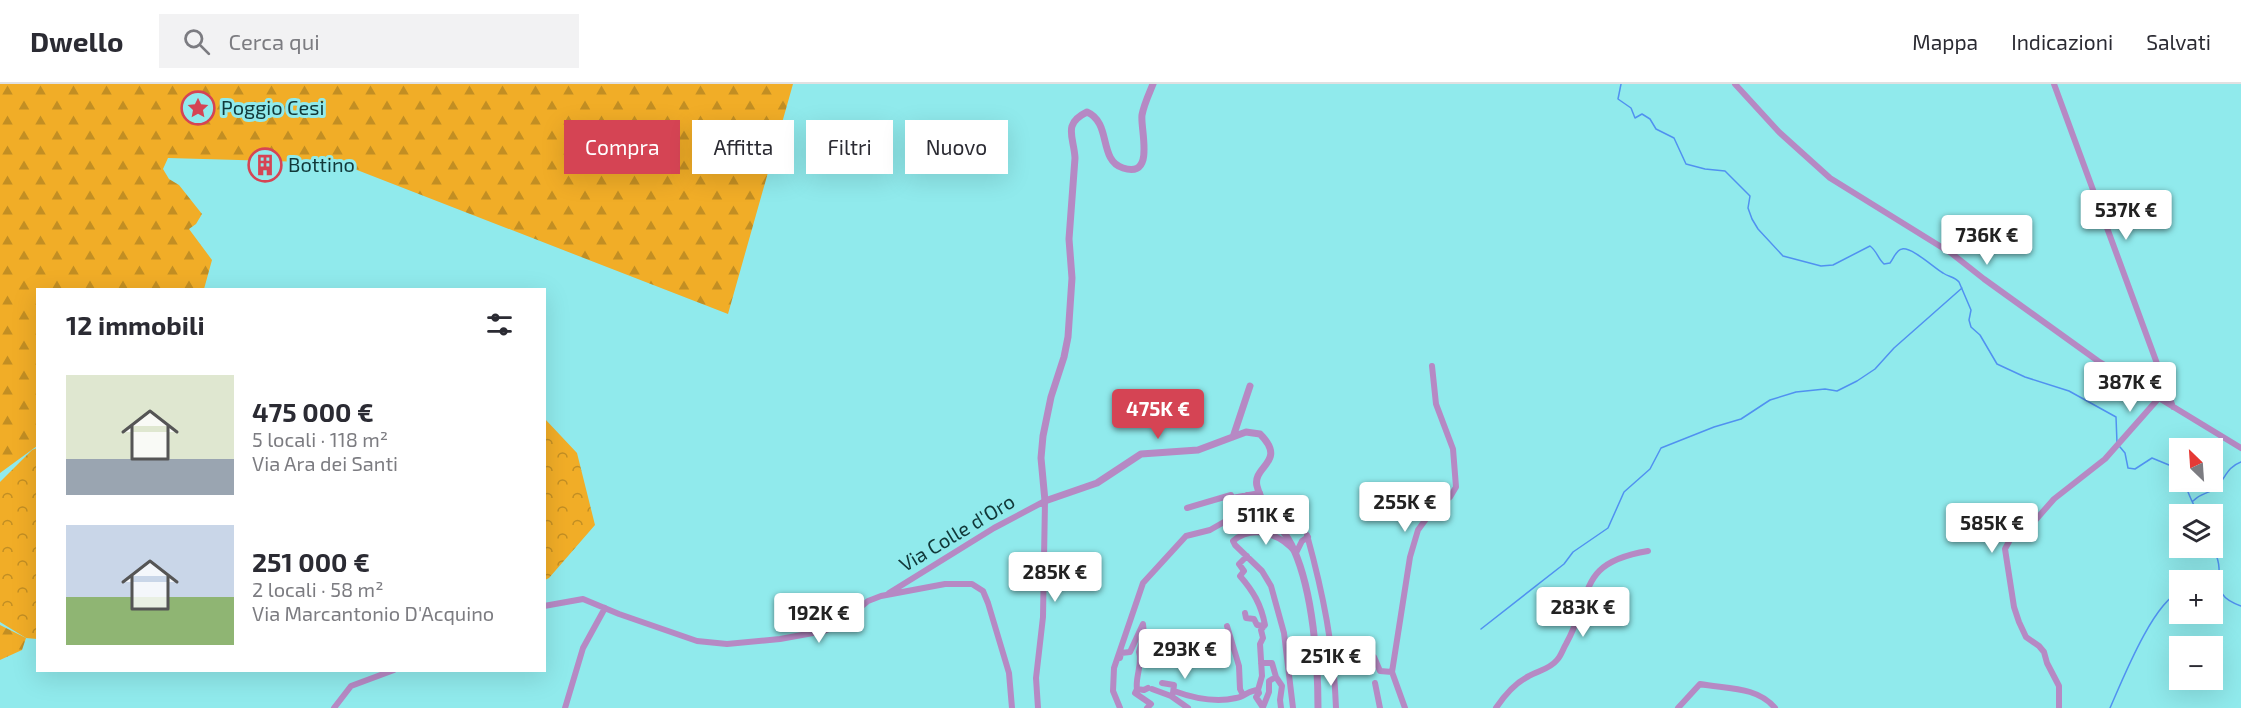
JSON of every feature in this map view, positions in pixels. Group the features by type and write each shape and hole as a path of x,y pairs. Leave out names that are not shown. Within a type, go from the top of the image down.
{"street":[{"path":"1038,708 1036,678 1043,616 1045,501 1041,458 1051,398 1068,337 1072,278 1069,239 1075,158 1070,135 1072,123 1087,112 1094,116 1099,120 1106,144 1117,165 1125,169 1137,167 1143,163 1144,157 1142,113 1153,84"},
{"path":"2054,84 2173,407"},
{"path":"1737,85 1779,132 1830,178 1951,253 2098,361 2241,448"},
{"path":"1405,708 1392,672 1410,557 1419,530 1434,508 1450,497 1456,487 1453,449 1436,404 1432,366"},
{"path":"1233,437 1250,386"},
{"path":"2059,708 2061,702 2059,686 2046,663 2044,652 2026,637 2019,622 2014,607 2005,549 2013,534 2032,524 2054,499 2106,459 2158,399"},
{"path":"1045,501 1100,482 1141,454 1198,450 1246,432 1260,434 1270,450 1270,458 1257,478 1260,493 1296,553 1309,604 1318,677 1318,708"},
{"path":"1187,508 1231,495 1232,498 1260,493"},
{"name":"Via Colle d'Oro","path":"546,606 581,598 702,642 730,644 780,639 828,630 842,623 870,600 886,594 994,528 1045,501"},
{"path":"1120,708 1113,691 1114,665 1143,583 1186,536 1210,530 1224,522 1271,513"},
{"path":"1293,708 1284,633 1271,586 1262,571 1233,541 1248,533 1266,533 1283,541 1296,553"},
{"path":"1296,553 1307,535 1323,592 1330,631 1336,708"},
{"path":"1496,708 1521,681 1551,666 1559,659 1577,625 1587,587 1605,565 1626,554 1648,551"},
{"path":"1247,556 1239,564 1244,570 1240,576 1247,583 1261,607 1264,626 1260,644 1262,676 1256,697 1262,707"},
{"path":"886,594 955,583 972,584 980,588 986,598 1010,673 1012,708"},
{"path":"565,708 581,652 605,608"},
{"path":"1245,614 1246,618 1254,619 1257,625 1264,626"},
{"path":"1114,665 1120,660 1121,653 1130,652 1143,624 1144,634 1139,648 1141,657 1136,678 1136,692"},
{"path":"1227,626 1239,666 1240,688 1243,695"},
{"path":"1374,657 1380,671 1392,672"},
{"path":"1261,663 1272,663 1281,686 1281,708"},
{"path":"334,708 351,686 389,672"},
{"path":"1262,707 1269,692 1269,681 1276,677"},
{"path":"1162,682 1174,686 1172,693"},
{"path":"1376,683 1380,708"},
{"path":"1678,708 1700,684 1739,689 1756,694 1768,700 1774,708"},
{"path":"1136,692 1150,689 1203,700 1235,699 1252,690 1258,690"},
{"path":"1136,692 1151,704 1147,708"},
{"path":"1172,693 1188,708"}],"green space":[{"path":"0,84 793,84 783,120 692,120 692,174 768,174 728,314 339,163 168,158 163,169 169,179 179,185 202,214 196,224 189,229 212,260 204,288 36,288 36,447 0,473"},
{"path":"546,420 577,453 595,525 546,580"},
{"path":"36,449 36,639 26,638 0,622 0,482"},
{"path":"0,625 26,638 22,650 0,660"}],"waterway":[{"path":"1621,84 1618,99 1631,108 1635,118 1642,114 1650,119 1656,129 1674,138 1686,164 1725,171 1750,196 1748,208 1752,219 1758,229 1783,256 1821,266 1833,265 1870,246 1884,264 1890,263 1902,249 1917,254 1959,282 1971,310 1969,320 1971,327 1980,335 1997,364 2025,377 2069,391 2116,417 2117,443"},
{"path":"1481,629 1564,564 1573,552 1608,528 1624,492 1650,469 1661,448 1741,419 1770,400 1796,392 1825,389 1837,391 1857,381 1875,369 1894,348 1962,288"},
{"path":"2120,447 2125,453 2128,468 2135,469 2152,458 2169,465"},
{"path":"2193,501 2214,489 2232,467 2241,462"},
{"path":"2188,492 2194,504"},
{"path":"2217,558 2221,592 2233,603 2241,606"},
{"path":"2110,708 2139,644 2159,611 2169,600"}],"place":[{"name":"Poggio Cesi","path":"198,108"},
{"name":"Bottino","path":"265,165"}]}
